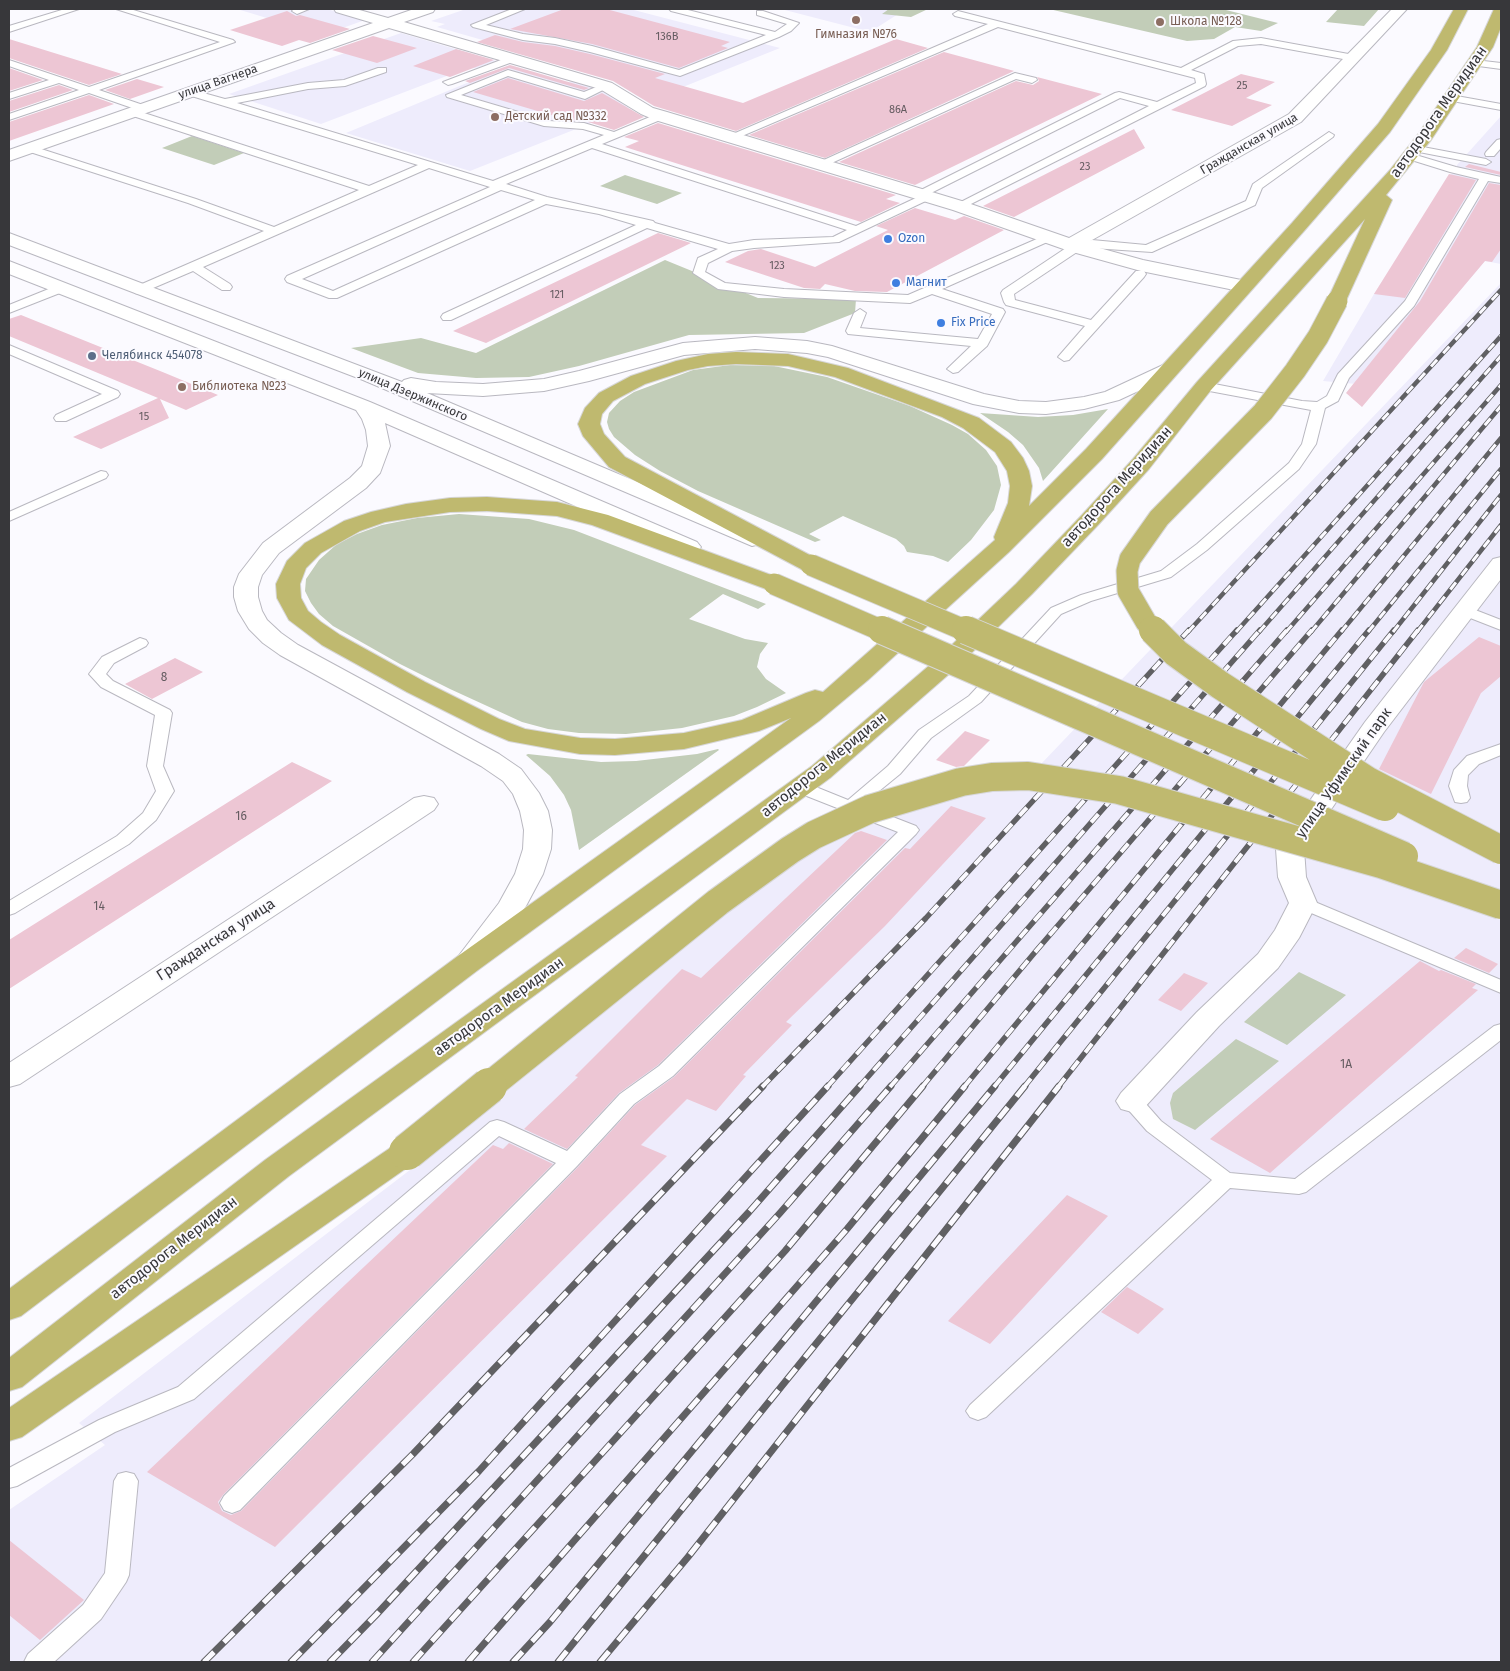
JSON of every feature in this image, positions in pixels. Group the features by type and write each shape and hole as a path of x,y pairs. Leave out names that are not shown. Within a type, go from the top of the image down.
{"main road":[{"path":"9,1307 468,963 810,716 859,675 1001,547 1094,454 1384,128 1439,50 1462,9"},
{"name":"автодорога Меридиан","path":"9,1377 277,1168 800,787 873,728 947,663 1024,589 1141,464 1204,386 1396,174 1475,63 1488,42 1501,10"},
{"path":"1396,174 1338,301 1299,365 1263,412 1159,518 1139,544 1130,559 1127,571 1128,591 1141,614 1159,637 1176,653 1220,685 1368,781 1501,850"},
{"path":"1001,547 1019,503 1021,486 1018,471 1012,458 1003,446 971,424 949,413 841,372 815,365 780,360 736,358 708,360 683,365 638,380 606,397 592,412 589,424 594,436 618,462 811,565 1501,857"},
{"path":"859,675 806,702 750,726 684,741 615,747 580,746 546,741 518,735 490,724 401,680 331,640 298,615 289,598 288,584 295,566 313,548 352,526 378,517 450,505 487,504 557,509 600,520 774,584 1501,898"},
{"path":"9,1427 406,1152 718,902 790,850 814,835 870,809 961,782 992,777 1028,776 1119,790 1380,864 1501,905"}],"street":[{"path":"341,9 606,86 647,111 660,116 925,195 1050,236 1073,246 1141,265 1244,286"},
{"name":"улица Вагнера","path":"9,156 428,9"},
{"name":"Гражданская улица","path":"1073,246 1295,118 1400,9"},
{"name":"улица Дзержинского","path":"9,239 139,290 370,376 811,565"},
{"path":"9,267 363,406 774,584"},
{"path":"370,376 450,389 517,388 572,380 683,349 730,344 764,344 807,347 832,352 980,400 1019,407 1046,408 1084,403 1112,396 1170,369"},
{"path":"363,406 372,418 377,430 379,446 372,468 358,483 272,548 251,574 246,587 246,597 250,611 258,624 272,638 490,760 512,775 520,784 534,811 538,830 537,849 529,874 512,906 468,963"},
{"name":"улица Уфимский парк","path":"1303,903 1292,877 1290,849 1374,727 1501,564"},
{"name":"Гражданская улица","path":"9,1077 424,804"},
{"path":"1132,1101 1208,1019 1268,961 1289,932 1303,903"}],"lane":[{"path":"9,29 74,9"},
{"path":"9,117 230,42 121,9"},
{"path":"520,9 476,25 524,37 555,40 680,73 776,35 794,24 760,13"},
{"path":"674,9 776,35"},
{"path":"958,14 1200,76 1201,84 959,206"},
{"path":"731,137 997,24"},
{"path":"1182,71 1236,43 1262,41 1354,58"},
{"path":"448,82 514,58"},
{"path":"9,63 369,190"},
{"path":"1475,63 1501,66"},
{"path":"223,103 308,86 345,83 382,70"},
{"path":"606,86 585,96 508,73 451,95 548,124 584,126 614,135"},
{"path":"821,164 1016,76 1032,80"},
{"path":"9,96 60,80"},
{"path":"189,92 545,200 649,223 729,248"},
{"path":"1050,236 910,299 784,293 722,286 699,273 702,261 729,248 754,244 835,240 1119,96 1157,105"},
{"path":"1451,98 1501,107"},
{"path":"545,200 333,294 291,279 590,144 660,116"},
{"path":"1094,324 1010,302 1007,293 1073,246 1092,244 1148,249 1251,203 1257,186 1330,135"},
{"path":"1412,152 1488,158 1501,142"},
{"path":"590,144 858,230"},
{"path":"31,148 192,201 274,231"},
{"path":"1412,152 1454,170 1501,180"},
{"path":"139,290 426,165"},
{"path":"1204,386 1302,406 1319,406 1333,398 1343,377 1410,303 1485,176"},
{"path":"447,317 649,223"},
{"path":"194,266 226,287"},
{"path":"1064,357 1140,274"},
{"path":"9,309 61,288"},
{"path":"930,289 999,312 982,343 953,369"},
{"path":"860,313 852,331 982,343"},
{"path":"9,349 113,394 61,418"},
{"path":"850,807 894,770 925,734 975,700 1056,611 1086,598 1166,574 1202,547 1294,466 1309,444 1319,406"},
{"path":"9,517 100,475"},
{"path":"1464,611 1501,625"},
{"path":"9,909 123,840 150,816 165,792 155,766 164,713 107,684 97,674 108,660 140,643"},
{"path":"1460,798 1458,786 1460,774 1473,760 1501,749"},
{"path":"232,1503 570,1161 627,1099 666,1071 910,830 800,787"},
{"path":"1303,903 1501,987"},
{"path":"1132,1101 1154,1126 1225,1180 1299,1188 1501,1030"},
{"path":"9,1479 108,1426 186,1392 497,1127 570,1161"},
{"path":"978,1411 1225,1180"},
{"path":"37,1662 92,1612 117,1575 126,1481"}],"shaded area":[{"path":"237,9 327,9 365,20 323,35"},
{"path":"466,9 630,9 780,48 668,93 437,27 445,24 431,21"},
{"name":"Гимназия №76","path":"781,9 906,9 870,32"},
{"path":"401,33 496,61 476,68 465,69 321,124 229,94"},
{"name":"Детский cад №332","path":"508,66 565,83 573,81 605,91 629,108 470,171 346,133"},
{"path":"1501,116 1501,264 1485,261 1379,386 1323,381 1374,294 1457,165"},
{"path":"1501,283 1501,1662 9,1662 9,1510 105,1445 79,1423 423,1160 718,918 821,843 950,793 1018,788"}],"green space":[{"path":"889,9 928,9 911,17 882,14"},
{"path":"1049,9 1222,9 1278,23 1261,31 1235,27 1214,39 1187,41"},
{"path":"1338,9 1379,9 1364,26 1326,22"},
{"path":"192,136 244,153 214,165 162,148"},
{"path":"625,175 682,193 657,204 600,186"},
{"path":"665,260 758,298 856,299 855,313 804,333 689,335 579,366 529,377 476,378 418,373 351,348 421,338 476,353"},
{"path":"730,365 774,366 827,377 910,406 952,425 968,434 986,450 997,466 1001,485 994,510 971,540 948,562 933,556 907,552 904,546 896,539 843,516 809,534 821,540 815,542 698,491 660,471 635,455 614,437 609,429 607,422 609,413 620,401 634,392 693,370"},
{"path":"1108,409 1043,481 1039,468 1023,445 980,413 1038,417 1073,415"},
{"path":"459,514 529,519 574,530 766,604 758,609 723,594 689,619 745,639 768,643 760,654 757,667 766,679 786,693 734,716 682,728 626,734 579,733 548,729 522,722 400,664 333,626 319,614 311,603 305,591 306,579 319,560 337,544 382,525 417,518"},
{"path":"718,749 579,850 571,810 564,795 550,776 526,755 601,762 636,761 697,754"},
{"path":"1299,972 1346,995 1287,1045 1244,1022"},
{"path":"1236,1039 1279,1061 1195,1130 1173,1119 1170,1103 1173,1093"}],"building":[{"path":"564,9 606,9 730,42 721,46 728,48 679,68 592,44 510,29"},
{"path":"287,11 296,16 300,15 350,29 310,43 299,40 282,46 230,30"},
{"path":"495,35 590,54 665,74 655,78 743,103 896,39 928,48 736,131 654,106 613,81 477,42"},
{"path":"373,36 417,48 377,63 332,50"},
{"path":"9,39 122,74 89,85 9,58"},
{"path":"456,49 494,60 450,77 413,66"},
{"path":"944,52 1018,72 1014,71 825,158 749,135"},
{"path":"510,65 589,88 584,90 509,68 470,83 465,81"},
{"path":"9,68 43,80 9,91"},
{"path":"1241,74 1275,82 1246,98 1272,105 1232,126 1171,110"},
{"path":"1037,77 1102,94 915,185 839,162 1016,81 1033,85 1039,81"},
{"path":"508,78 584,101 602,93 644,117 614,130 585,121 568,120 473,92"},
{"path":"137,79 164,87 130,99 105,90"},
{"path":"59,85 73,90 9,112 9,101"},
{"path":"89,95 114,104 9,141 9,122"},
{"path":"658,123 896,195 886,199 900,203 861,222 625,147 639,141 624,137"},
{"path":"1134,129 1145,148 1014,217 983,206"},
{"path":"1469,164 1501,172 1501,175 1465,167"},
{"path":"1449,174 1476,180 1405,298 1374,294"},
{"path":"1489,183 1501,185 1501,249 1492,262 1485,261 1362,407 1346,393 1420,301"},
{"path":"915,208 955,220 964,216 1004,230 887,292 855,291 825,284 820,289 804,288 725,262 748,251 761,249 815,267 888,230 876,226"},
{"path":"658,233 691,243 486,343 453,331"},
{"path":"21,315 218,395 186,410 160,399 169,418 101,449 73,437 158,398 9,336 9,319"},
{"path":"1479,637 1501,646 1501,676 1481,693 1431,794 1379,769 1424,682"},
{"path":"175,658 203,672 152,699 125,684"},
{"path":"965,731 990,740 964,766 956,767 936,760"},
{"path":"292,762 332,781 9,989 9,940"},
{"path":"951,806 986,818 885,926 786,1022 792,1025 743,1075 746,1076 716,1111 687,1099 641,1145 667,1156 275,1547 147,1472 493,1145 503,1149 509,1143 553,1164 218,1502 222,1511 231,1515 241,1511 578,1167 635,1105 674,1077 905,848 910,849"},
{"path":"861,831 887,840 658,1065 619,1093 567,1149 524,1129 578,1077 575,1076 682,969 701,978 855,833"},
{"path":"1466,948 1498,964 1489,973 1454,958"},
{"path":"1420,961 1439,971 1441,970 1476,984 1472,988 1478,990 1270,1173 1210,1139"},
{"path":"1184,973 1208,983 1181,1011 1158,1000"},
{"path":"1067,1195 1108,1216 990,1344 948,1321"},
{"path":"1127,1287 1164,1309 1138,1334 1101,1312"},
{"path":"9,1540 84,1600 40,1640 9,1615"}],"railway":[{"path":"1188,632 1501,290"},
{"path":"1236,632 1501,336"},
{"path":"1259,632 1501,356"},
{"path":"1286,632 1501,385"},
{"path":"1311,632 1501,406"},
{"path":"1341,632 1501,438"},
{"path":"1368,632 1501,469"},
{"path":"1393,632 1501,495"},
{"path":"1417,632 1501,525"},
{"path":"762,1087 926,918 1189,630"},
{"path":"827,1087 1237,630"},
{"path":"859,1087 1260,630"},
{"path":"890,1087 1287,630"},
{"path":"922,1087 1036,951 1312,630"},
{"path":"964,1087 1342,630"},
{"path":"994,1087 1369,630"},
{"path":"1024,1087 1394,630"},
{"path":"1058,1087 1418,630"},
{"path":"204,1662 413,1454 763,1086"},
{"path":"291,1662 479,1471 828,1086"},
{"path":"330,1662 376,1615 749,1212 860,1086"},
{"path":"372,1662 780,1213 891,1086"},
{"path":"413,1662 785,1251 923,1086"},
{"path":"468,1662 847,1229 965,1086"},
{"path":"513,1662 550,1622 995,1086"},
{"path":"558,1662 1025,1086"},
{"path":"600,1662 688,1557 1059,1086"}],"place":[{"name":"Гимназия №76","path":"856,20"},
{"name":"Школа №128","path":"1160,22"},
{"name":"Детский cад №332","path":"495,117"},
{"name":"Ozon","path":"888,239"},
{"name":"Магнит","path":"896,283"},
{"name":"Fix Price","path":"941,323"},
{"name":"Челябинск 454078","path":"92,356"},
{"name":"Библиотека №23","path":"182,387"}]}
